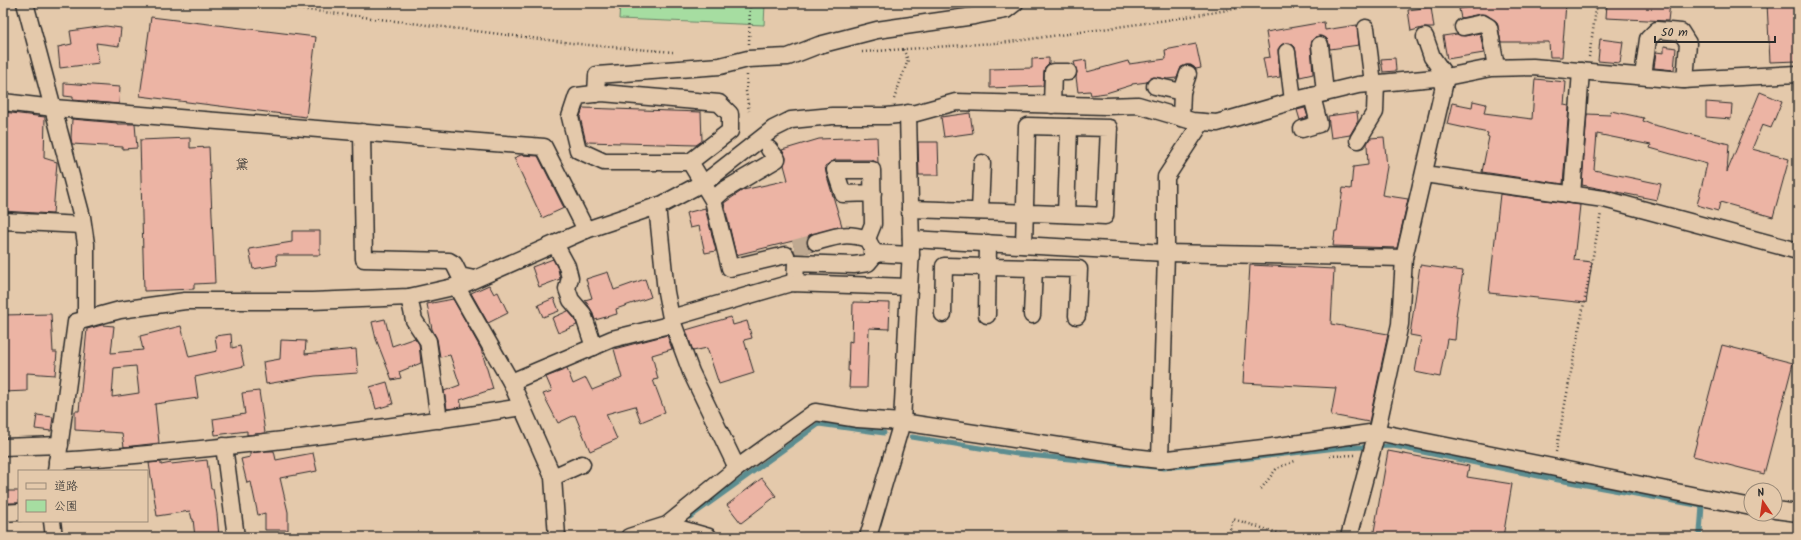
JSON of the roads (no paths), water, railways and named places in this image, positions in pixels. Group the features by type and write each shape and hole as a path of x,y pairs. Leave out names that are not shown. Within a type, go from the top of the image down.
{"street":[{"path":"25,3 82,217 86,244 86,319"},
{"path":"596,94 597,75 720,66 748,59 788,57 819,45 877,30 1006,10 1015,3"},
{"path":"1463,27 1482,23 1489,27 1496,67"},
{"path":"1358,140 1375,112 1374,83 1366,28"},
{"path":"1643,76 1648,39 1658,30 1681,32 1688,43 1685,80"},
{"path":"1349,537 1372,454 1400,324 1404,258 1446,77 1432,57 1425,37"},
{"path":"1302,129 1318,124 1320,45"},
{"path":"1287,52 1293,101"},
{"path":"522,406 395,426 57,466 76,322 120,310 185,301 312,301 409,297 456,286 474,280 586,230 657,206 703,183 773,128 791,120 832,116 887,116 908,114 956,102 1052,105 1138,105 1181,118 1202,122 1216,122 1318,94 1358,85 1446,77 1496,67 1533,67 1685,80 1798,74"},
{"path":"1572,195 1584,71"},
{"path":"1052,105 1053,72 1068,72"},
{"path":"1181,118 1182,92 1188,74"},
{"path":"1155,86 1182,92"},
{"path":"596,94 719,103 730,114 730,131 690,162 604,162 578,150 570,116 578,96 596,94"},
{"path":"3,102 54,108 544,147 586,230"},
{"path":"868,537 902,422 911,247 908,114"},
{"path":"1160,460 1166,253 1166,177 1202,122"},
{"path":"910,209 1025,213 1066,214 1105,216 1109,128 1027,126 1025,213 1024,245"},
{"path":"1066,214 1069,127"},
{"path":"362,132 364,259 449,261 454,264 460,276 474,280"},
{"path":"713,200 724,191 777,159 769,149"},
{"path":"690,162 713,200 730,268 792,255 854,264 868,263 873,257 870,246 873,224 873,193"},
{"path":"980,211 982,163"},
{"path":"1424,174 1604,199 1798,251"},
{"path":"657,206 666,292 672,321 691,372 737,468"},
{"path":"3,221 82,225"},
{"path":"816,242 844,234 870,246 911,247 988,243 1166,253 1404,258"},
{"path":"987,315 988,243"},
{"path":"555,244 568,266 570,278 567,289 571,300 583,314 594,347"},
{"path":"792,255 795,283"},
{"path":"943,314 944,266 1079,269 1077,316"},
{"path":"1032,315 1034,268"},
{"path":"511,382 612,339 795,283 909,287"},
{"path":"456,286 511,382 553,477 557,537"},
{"path":"409,297 414,320 428,340 439,420"},
{"path":"630,537 667,524 737,468 815,412 858,419 902,422 1160,460 1279,446 1377,432 1743,505"},
{"path":"3,447 60,445"},
{"path":"224,446 236,537"},
{"path":"553,477 582,464"},
{"path":"1783,511 1798,513"},
{"path":"3,513 18,512"},
{"path":"52,522 54,537"},
{"path":"667,524 709,537"}],"waterway":[{"path":"690,517 819,424 884,433"},
{"path":"912,437 1017,454 1164,468 1337,448 1394,446 1553,479 1702,506 1700,532 1698,537"}],"tunnel":[{"path":"794,248 816,242"}],"district":[{"name":"黛","path":"242,165"}]}
